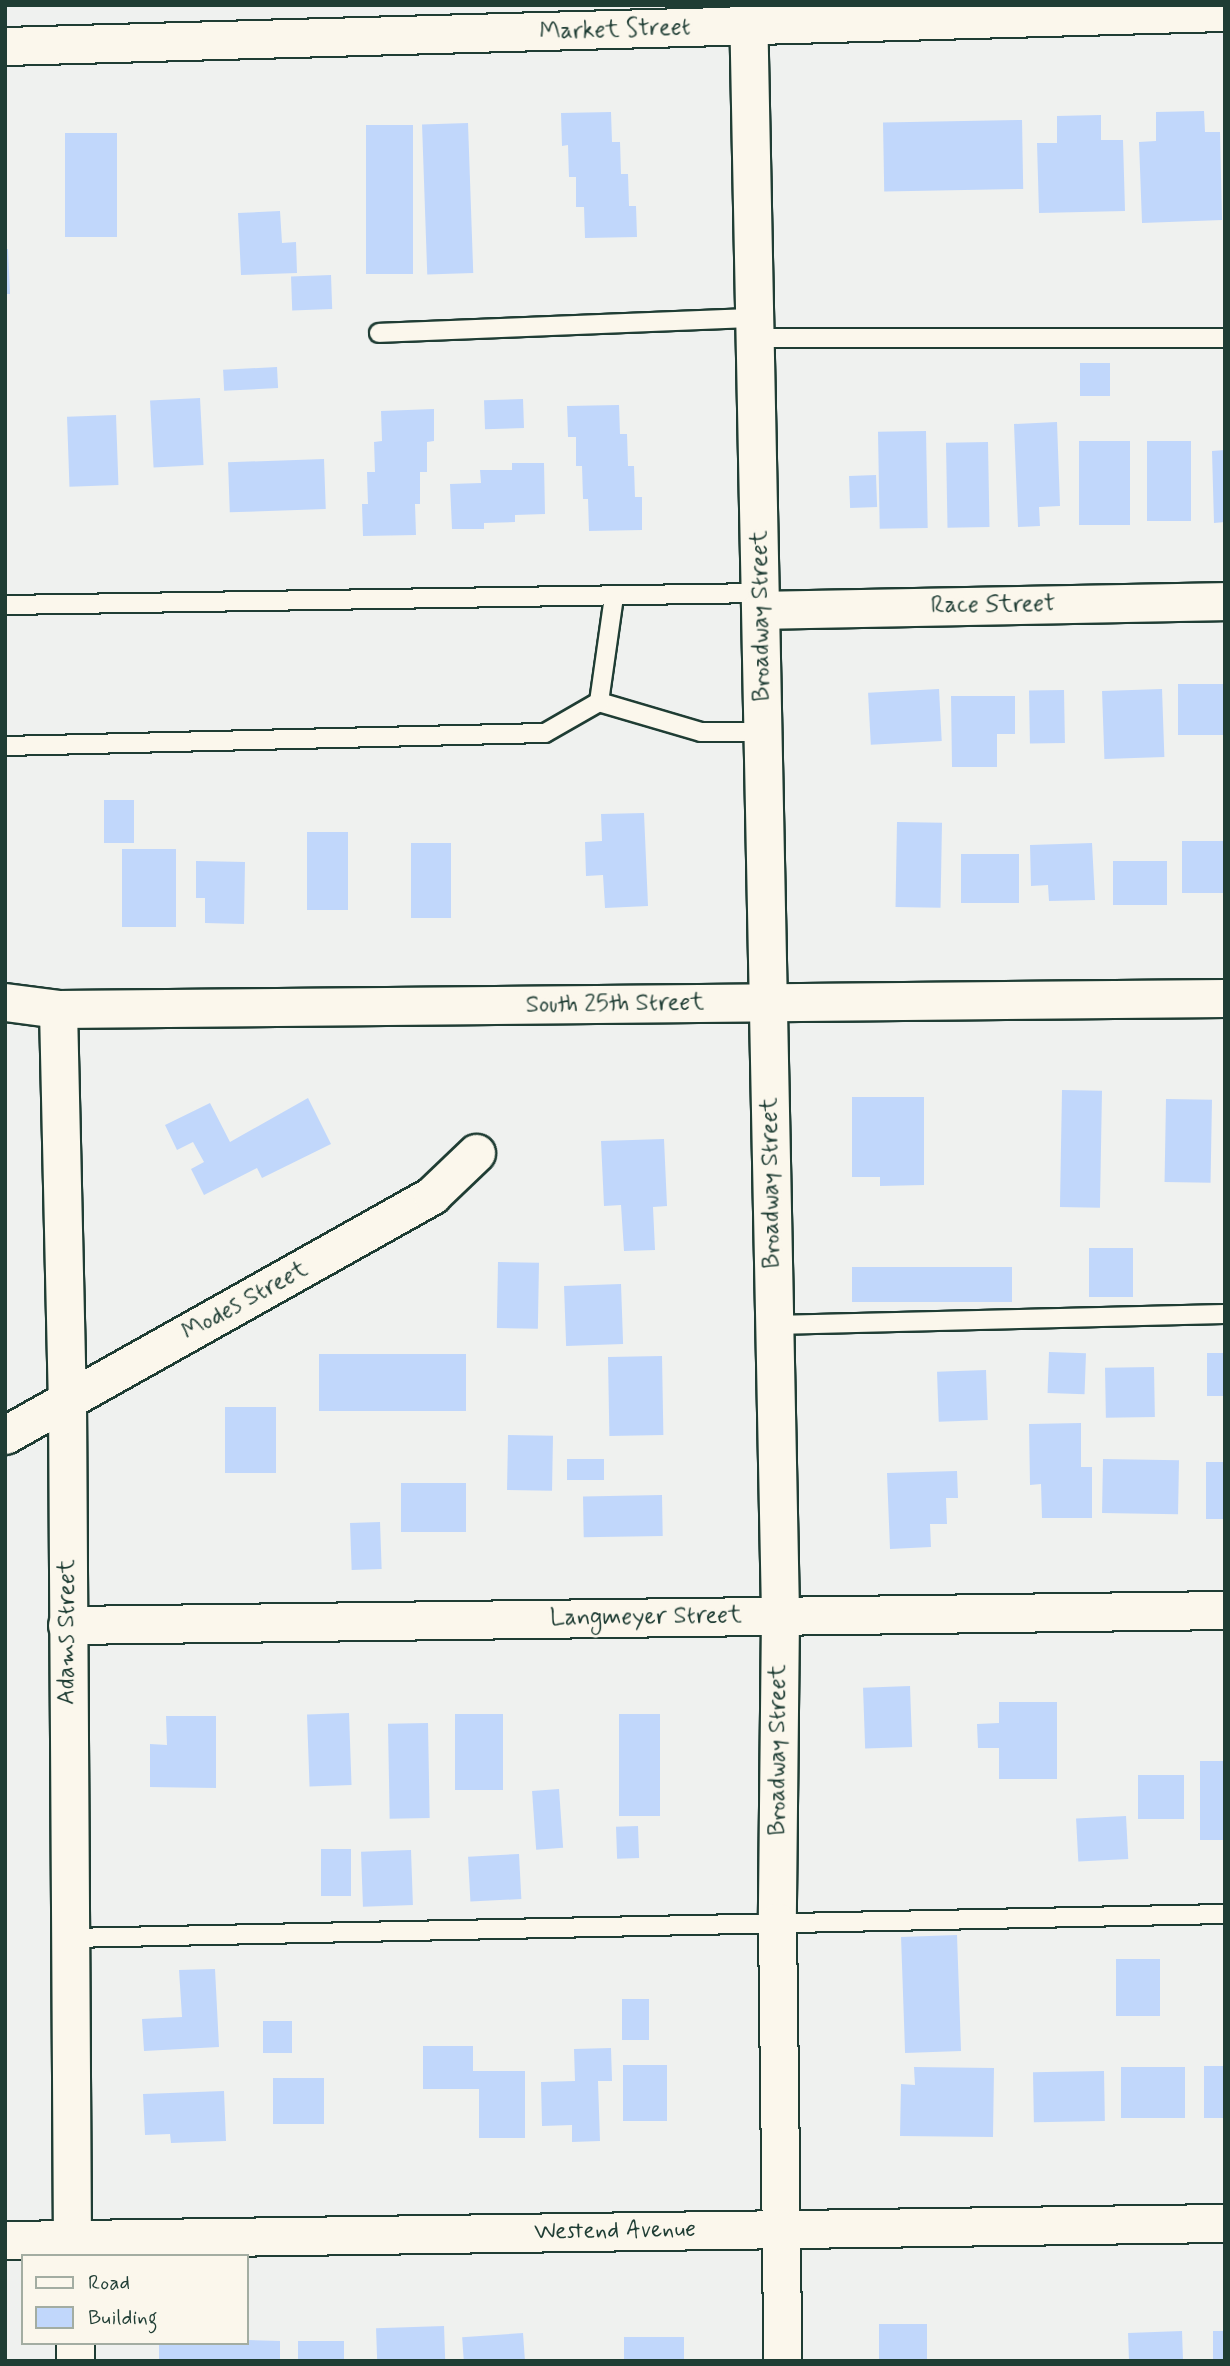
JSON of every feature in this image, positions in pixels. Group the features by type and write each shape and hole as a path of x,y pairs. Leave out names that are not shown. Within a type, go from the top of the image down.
{"street":[{"name":"Market Street","path":"5,46 748,16 1225,12"},
{"name":"Broadway Street","path":"748,16 779,1615 778,2230 782,2361"},
{"name":"Race Street","path":"761,602 1225,601"},
{"name":"South 25th Street","path":"5,1002 58,1009 1225,998"},
{"name":"Adams Street","path":"58,1009 67,1401 66,1625 72,2247"},
{"name":"Modes Street","path":"5,1436 432,1195 476,1153"},
{"name":"Langmeyer Street","path":"66,1625 1225,1609"},
{"name":"Westend Avenue","path":"5,2240 72,2247 778,2230 1225,2223"}],"lane":[{"path":"379,333 755,328 1225,338"},
{"path":"5,605 614,596 761,602"},
{"path":"599,702 614,596"},
{"path":"5,746 545,733 599,702 701,732 763,732"},
{"path":"773,1325 1225,1314"},
{"path":"69,1938 1225,1914"}],"building":[{"path":"1204,111 1205,132 1220,132 1222,220 1142,223 1139,142 1156,141 1156,112"},
{"path":"611,112 612,142 620,142 621,174 628,174 629,206 636,206 637,237 585,238 584,207 576,207 576,177 569,177 568,145 562,146 561,113"},
{"path":"1101,115 1101,140 1123,140 1125,211 1039,213 1037,143 1057,143 1057,116"},
{"path":"1022,120 1023,189 884,191 883,122"},
{"path":"468,123 473,273 427,275 422,125"},
{"path":"366,125 413,125 413,274 366,274"},
{"path":"65,133 117,133 117,237 65,237"},
{"path":"280,211 282,243 296,242 297,273 241,275 238,213"},
{"path":"5,249 8,249 10,294 5,294"},
{"path":"331,275 332,309 292,310 291,276"},
{"path":"1080,363 1110,363 1110,396 1080,396"},
{"path":"277,367 278,388 224,391 223,370"},
{"path":"200,398 204,465 154,468 150,401"},
{"path":"523,399 524,428 485,429 484,400"},
{"path":"619,405 620,434 627,434 628,466 634,466 635,497 642,497 642,530 589,531 588,499 583,499 582,466 576,466 576,437 568,437 567,406"},
{"path":"434,409 434,441 427,442 427,472 420,472 420,504 415,504 416,535 363,536 362,504 368,504 367,472 375,472 374,442 382,441 381,411"},
{"path":"116,415 118,485 69,487 67,417"},
{"path":"1057,422 1060,506 1039,507 1040,526 1018,527 1014,424"},
{"path":"926,431 928,528 880,529 878,432"},
{"path":"1079,441 1130,441 1130,525 1079,525"},
{"path":"1147,441 1191,441 1191,521 1147,521"},
{"path":"988,442 989,527 947,528 946,443"},
{"path":"1225,450 1225,522 1214,523 1212,451"},
{"path":"324,459 326,509 230,512 228,462"},
{"path":"512,463 544,463 545,514 515,515 515,522 484,523 484,529 452,529 450,484 481,483 480,470 512,470"},
{"path":"876,475 877,507 850,508 849,476"},
{"path":"1178,684 1225,684 1225,735 1178,735"},
{"path":"939,689 942,741 871,745 868,693"},
{"path":"1162,689 1164,757 1104,759 1102,691"},
{"path":"1064,690 1065,743 1030,744 1029,691"},
{"path":"951,696 1015,696 1015,734 997,734 997,767 952,767"},
{"path":"104,800 134,800 134,843 104,843"},
{"path":"644,813 648,906 605,908 603,875 586,876 585,842 602,841 601,814"},
{"path":"897,822 942,823 941,908 896,907"},
{"path":"307,832 348,832 348,910 307,910"},
{"path":"1182,841 1225,841 1225,893 1182,893"},
{"path":"411,843 451,843 451,918 411,918"},
{"path":"1092,843 1095,900 1049,901 1048,885 1031,886 1030,845"},
{"path":"122,849 176,849 176,927 122,927"},
{"path":"961,854 1019,854 1019,903 961,903"},
{"path":"196,861 245,862 244,924 205,923 205,898 196,898"},
{"path":"1113,861 1167,861 1167,905 1113,905"},
{"path":"1062,1090 1102,1091 1100,1208 1060,1207"},
{"path":"852,1097 924,1097 924,1185 880,1186 880,1177 852,1177"},
{"path":"308,1098 331,1144 262,1178 257,1168 204,1195 191,1169 204,1162 193,1142 177,1150 165,1125 210,1103 230,1142"},
{"path":"1166,1099 1212,1100 1211,1183 1165,1182"},
{"path":"664,1139 667,1206 653,1207 655,1250 624,1251 621,1205 604,1206 601,1141"},
{"path":"1089,1248 1133,1248 1133,1297 1089,1297"},
{"path":"498,1262 539,1263 538,1329 497,1328"},
{"path":"852,1267 1012,1267 1012,1302 852,1302"},
{"path":"621,1284 623,1344 566,1346 564,1286"},
{"path":"1049,1352 1086,1353 1085,1394 1048,1393"},
{"path":"1207,1353 1225,1353 1225,1396 1207,1396"},
{"path":"319,1354 466,1354 466,1411 319,1411"},
{"path":"662,1356 663,1435 609,1436 608,1357"},
{"path":"1154,1367 1155,1417 1106,1418 1105,1368"},
{"path":"986,1370 988,1420 939,1422 937,1372"},
{"path":"225,1407 276,1407 276,1473 225,1473"},
{"path":"1081,1423 1081,1467 1092,1467 1092,1518 1042,1518 1041,1484 1030,1485 1029,1424"},
{"path":"508,1435 553,1436 552,1491 507,1490"},
{"path":"567,1459 604,1459 604,1480 567,1480"},
{"path":"1103,1459 1179,1460 1178,1514 1102,1513"},
{"path":"1206,1462 1225,1462 1225,1519 1206,1519"},
{"path":"957,1471 958,1498 946,1498 947,1524 930,1524 931,1547 890,1549 887,1473"},
{"path":"401,1483 466,1483 466,1532 401,1532"},
{"path":"662,1495 663,1536 584,1537 583,1496"},
{"path":"380,1522 382,1569 352,1570 350,1523"},
{"path":"910,1686 912,1747 865,1749 863,1688"},
{"path":"999,1702 1057,1702 1057,1779 999,1779 999,1748 978,1748 977,1724 999,1723"},
{"path":"349,1713 352,1785 310,1786 307,1714"},
{"path":"455,1714 503,1714 503,1790 455,1790"},
{"path":"619,1714 660,1714 660,1816 619,1816"},
{"path":"166,1716 216,1716 216,1788 150,1787 150,1744 167,1745"},
{"path":"428,1723 430,1818 390,1819 388,1724"},
{"path":"1200,1761 1225,1761 1225,1840 1200,1840"},
{"path":"1138,1775 1184,1775 1184,1819 1138,1819"},
{"path":"559,1789 563,1848 536,1850 532,1791"},
{"path":"1126,1816 1128,1859 1078,1862 1076,1819"},
{"path":"638,1826 639,1858 617,1859 616,1827"},
{"path":"321,1849 351,1849 351,1896 321,1896"},
{"path":"411,1850 413,1905 363,1907 361,1852"},
{"path":"519,1854 521,1899 470,1902 468,1857"},
{"path":"957,1935 961,2051 905,2053 901,1937"},
{"path":"1116,1959 1160,1959 1160,2016 1116,2016"},
{"path":"215,1969 219,2047 144,2051 142,2019 182,2017 179,1970"},
{"path":"622,1999 649,1999 649,2040 622,2040"},
{"path":"263,2021 292,2021 292,2053 263,2053"},
{"path":"423,2046 473,2046 473,2071 525,2071 525,2138 479,2138 479,2089 423,2089"},
{"path":"611,2048 612,2081 598,2081 600,2141 572,2142 572,2125 542,2126 541,2082 575,2081 574,2049"},
{"path":"623,2065 667,2065 667,2121 623,2121"},
{"path":"1204,2066 1225,2066 1225,2118 1204,2118"},
{"path":"914,2067 994,2068 993,2137 900,2136 901,2084 915,2085"},
{"path":"1121,2067 1185,2067 1185,2118 1121,2118"},
{"path":"1104,2071 1105,2121 1034,2122 1033,2072"},
{"path":"273,2078 324,2078 324,2124 273,2124"},
{"path":"224,2091 226,2141 171,2143 170,2134 145,2135 143,2094"},
{"path":"879,2324 927,2324 927,2361 879,2361"},
{"path":"444,2326 445,2361 377,2361 376,2328"},
{"path":"1182,2331 1183,2361 1129,2361 1128,2333"},
{"path":"1213,2331 1225,2331 1225,2361 1213,2361"},
{"path":"523,2333 525,2361 464,2361 462,2337"},
{"path":"624,2337 684,2337 684,2361 624,2361"},
{"path":"248,2340 280,2341 280,2361 159,2361 159,2345 248,2345"},
{"path":"298,2341 344,2341 344,2361 298,2361"}]}
